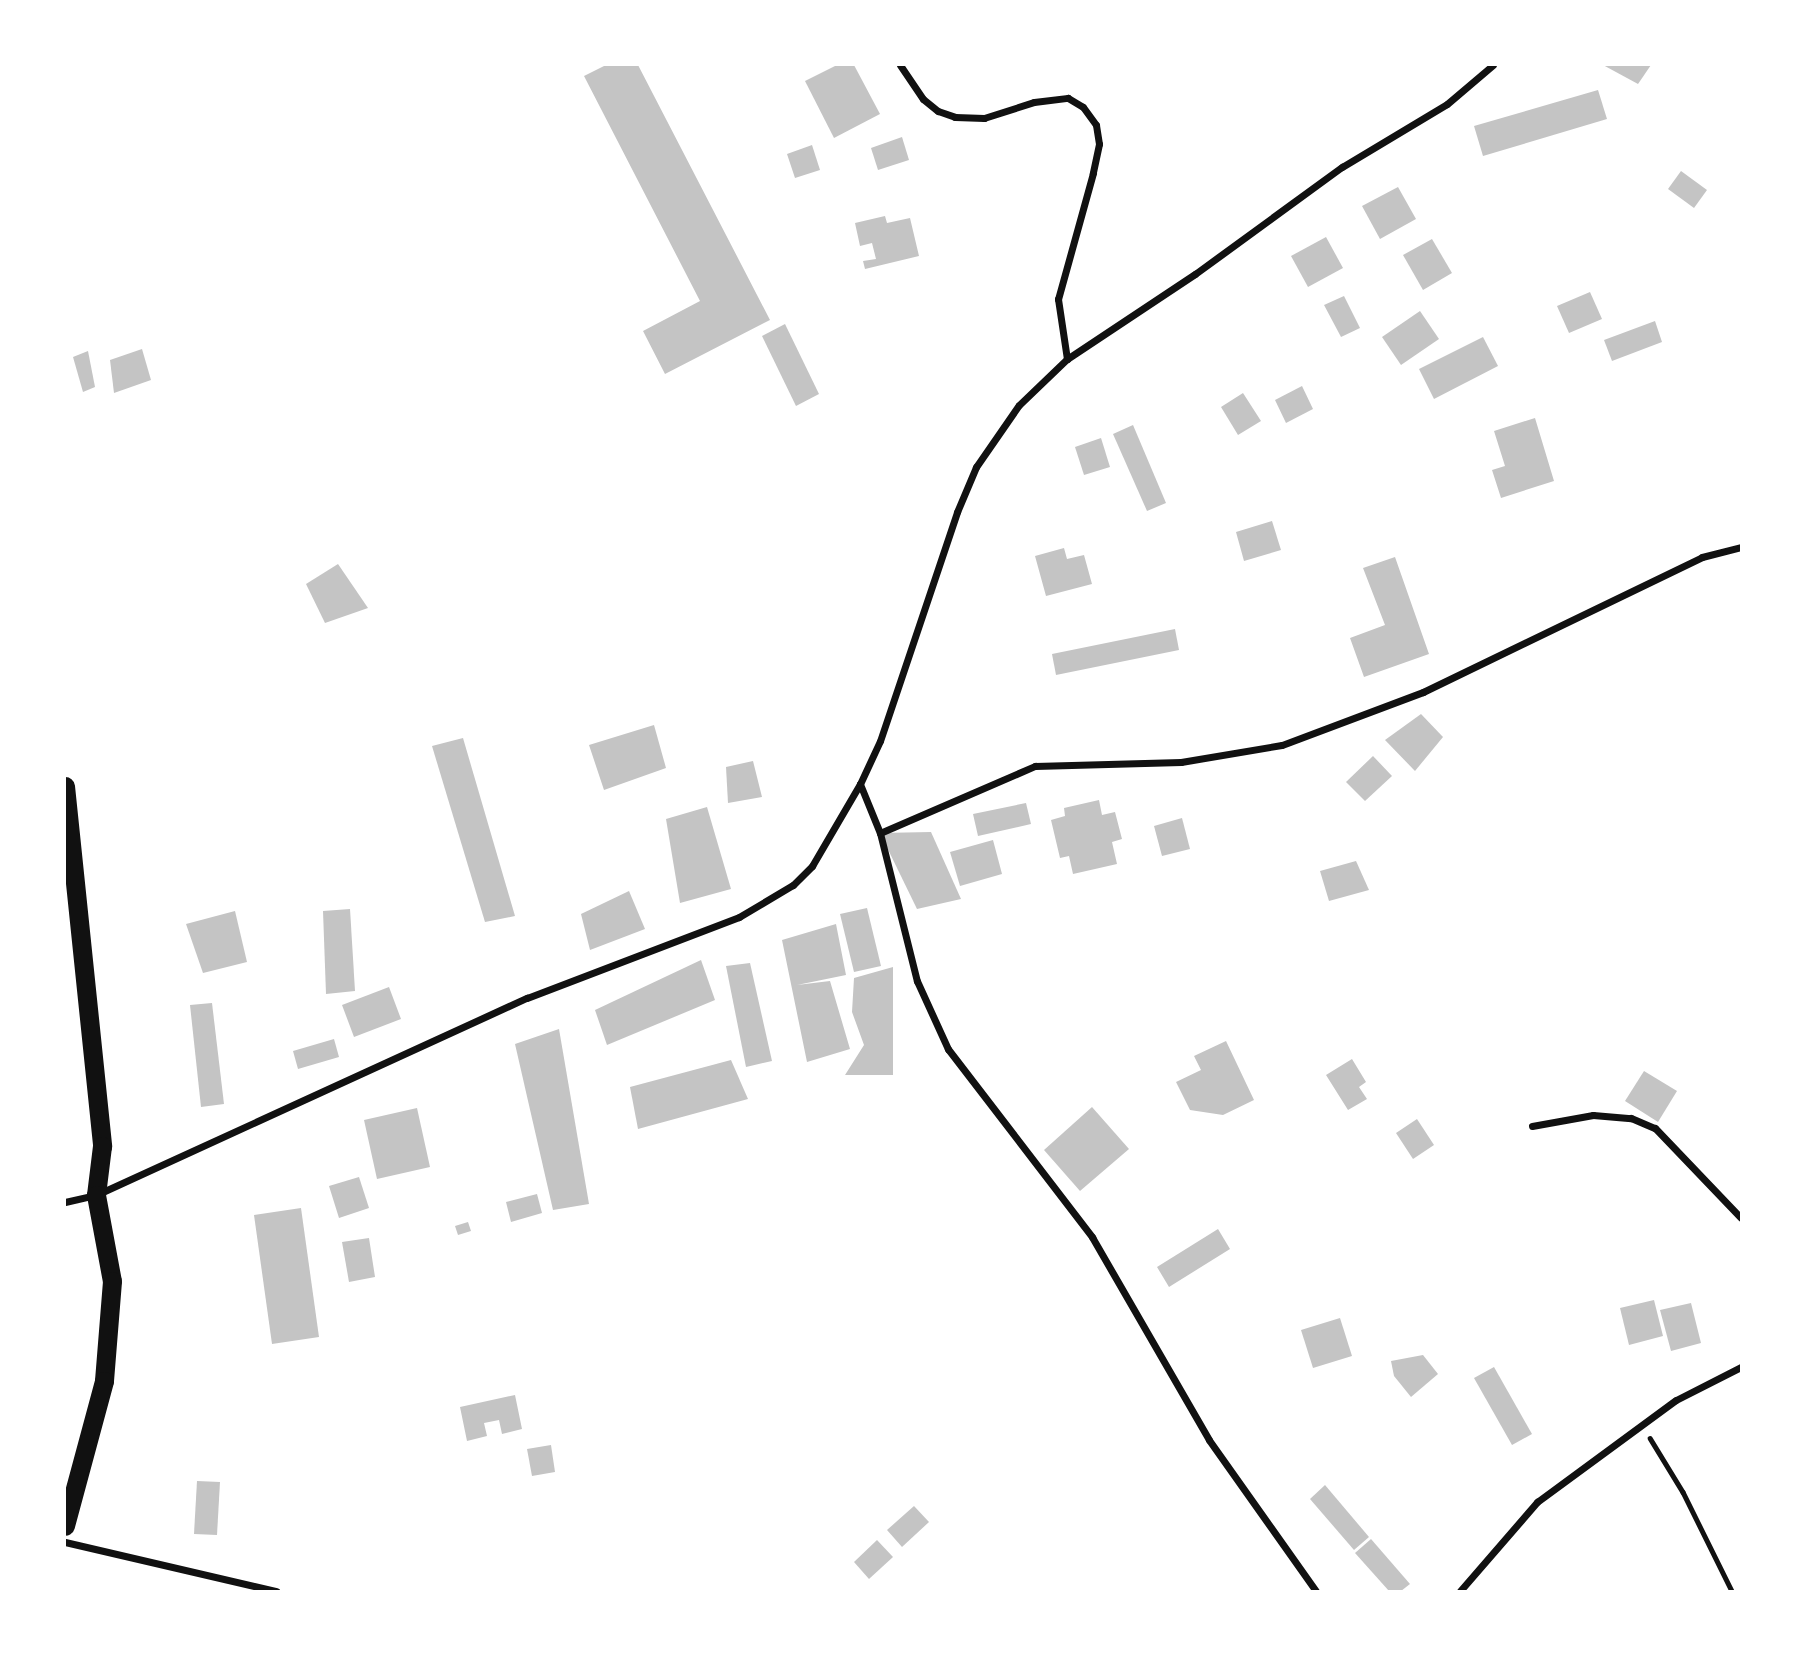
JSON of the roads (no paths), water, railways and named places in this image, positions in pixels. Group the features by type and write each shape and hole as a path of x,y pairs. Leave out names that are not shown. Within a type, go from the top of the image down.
{"highway":[{"path":"65,786 102,1146 96,1195 112,1281 109,1346 97,1415 65,1525"}],"street":[{"path":"900,65 923,99 946,114 967,120 984,118 1034,102 1068,98 1083,107 1097,125 1099,144 1093,173 1058,299 1067,359"},
{"path":"65,1202 96,1195 527,998 739,917 774,899 812,866 860,784 880,741 957,512 976,467 1019,405 1067,359 1195,274 1342,167 1447,104 1493,65"},
{"path":"880,833 1035,766 1169,763 1282,745 1423,692 1702,557 1741,547"},
{"path":"860,784 880,833 917,981 948,1049 1092,1237 1209,1440 1316,1591"},
{"path":"1532,1126 1593,1115 1631,1118 1655,1128 1741,1218"},
{"path":"1460,1591 1537,1502 1640,1424 1741,1367"},
{"path":"65,1542 276,1591"}]}
